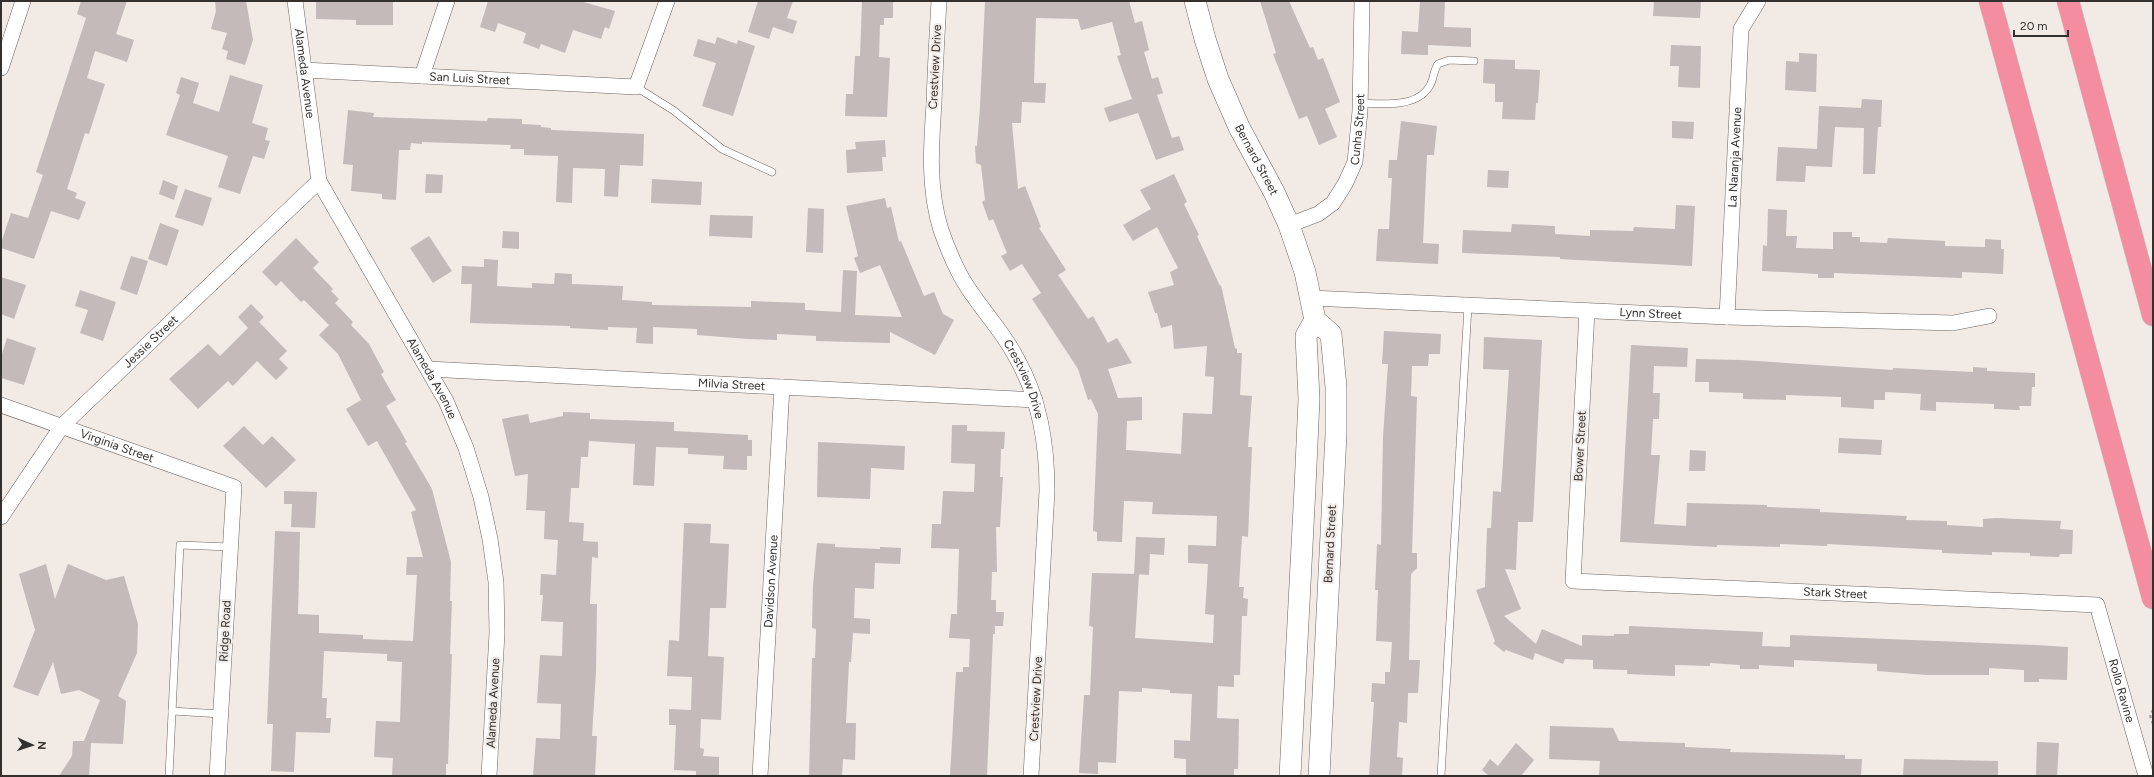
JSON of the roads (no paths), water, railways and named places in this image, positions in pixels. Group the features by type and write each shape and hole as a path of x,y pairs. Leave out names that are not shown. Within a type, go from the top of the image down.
{"highway":[{"path":"1990,1 2153,598"},
{"path":"2068,1 2153,315"}],"street":[{"path":"1,68 23,1"},
{"name":"Alameda Avenue","path":"295,1 319,181 429,369 446,401 466,448 481,497 490,539 496,582 497,633 489,776"},
{"path":"422,76 447,1"},
{"path":"636,87 667,1"},
{"name":"Crestview Drive","path":"939,1 930,161 937,214 952,257 961,275 1016,357 1035,400 1042,424 1047,458 1048,491 1031,776"},
{"name":"Bernard Street","path":"1195,1 1204,39 1218,79 1239,127 1274,192 1289,225 1311,298 1315,320 1331,334 1336,386 1336,434 1319,776"},
{"name":"Cunha Street","path":"1289,225 1318,214 1333,203 1346,184 1355,162 1360,104 1362,1"},
{"name":"La Naranja Avenue","path":"1727,317 1741,29 1758,1"},
{"name":"San Luis Street","path":"304,70 636,87"},
{"name":"Jessie Street","path":"1,517 62,426 319,181"},
{"name":"Lynn Street","path":"1311,298 1727,317 1953,323 1989,316"},
{"name":"Bower Street","path":"1574,581 1587,311"},
{"path":"1290,776 1309,399 1306,336 1315,320"},
{"name":"Milvia Street","path":"429,369 1035,400"},
{"name":"Davidson Avenue","path":"760,776 782,387"},
{"name":"Virginia Street","path":"1,405 234,487"},
{"name":"Ridge Road","path":"217,776 234,487"},
{"name":"Stark Street","path":"1574,581 2097,605"},
{"name":"Rollo Ravine","path":"2097,605 2146,776"}],"lane":[{"path":"1360,104 1384,104 1410,101 1427,91 1438,64 1449,60 1474,60"},
{"path":"636,87 673,110 722,149 772,172"},
{"path":"1441,776 1468,306"},
{"path":"169,776 180,545 230,548"},
{"path":"172,711 221,714"}]}
